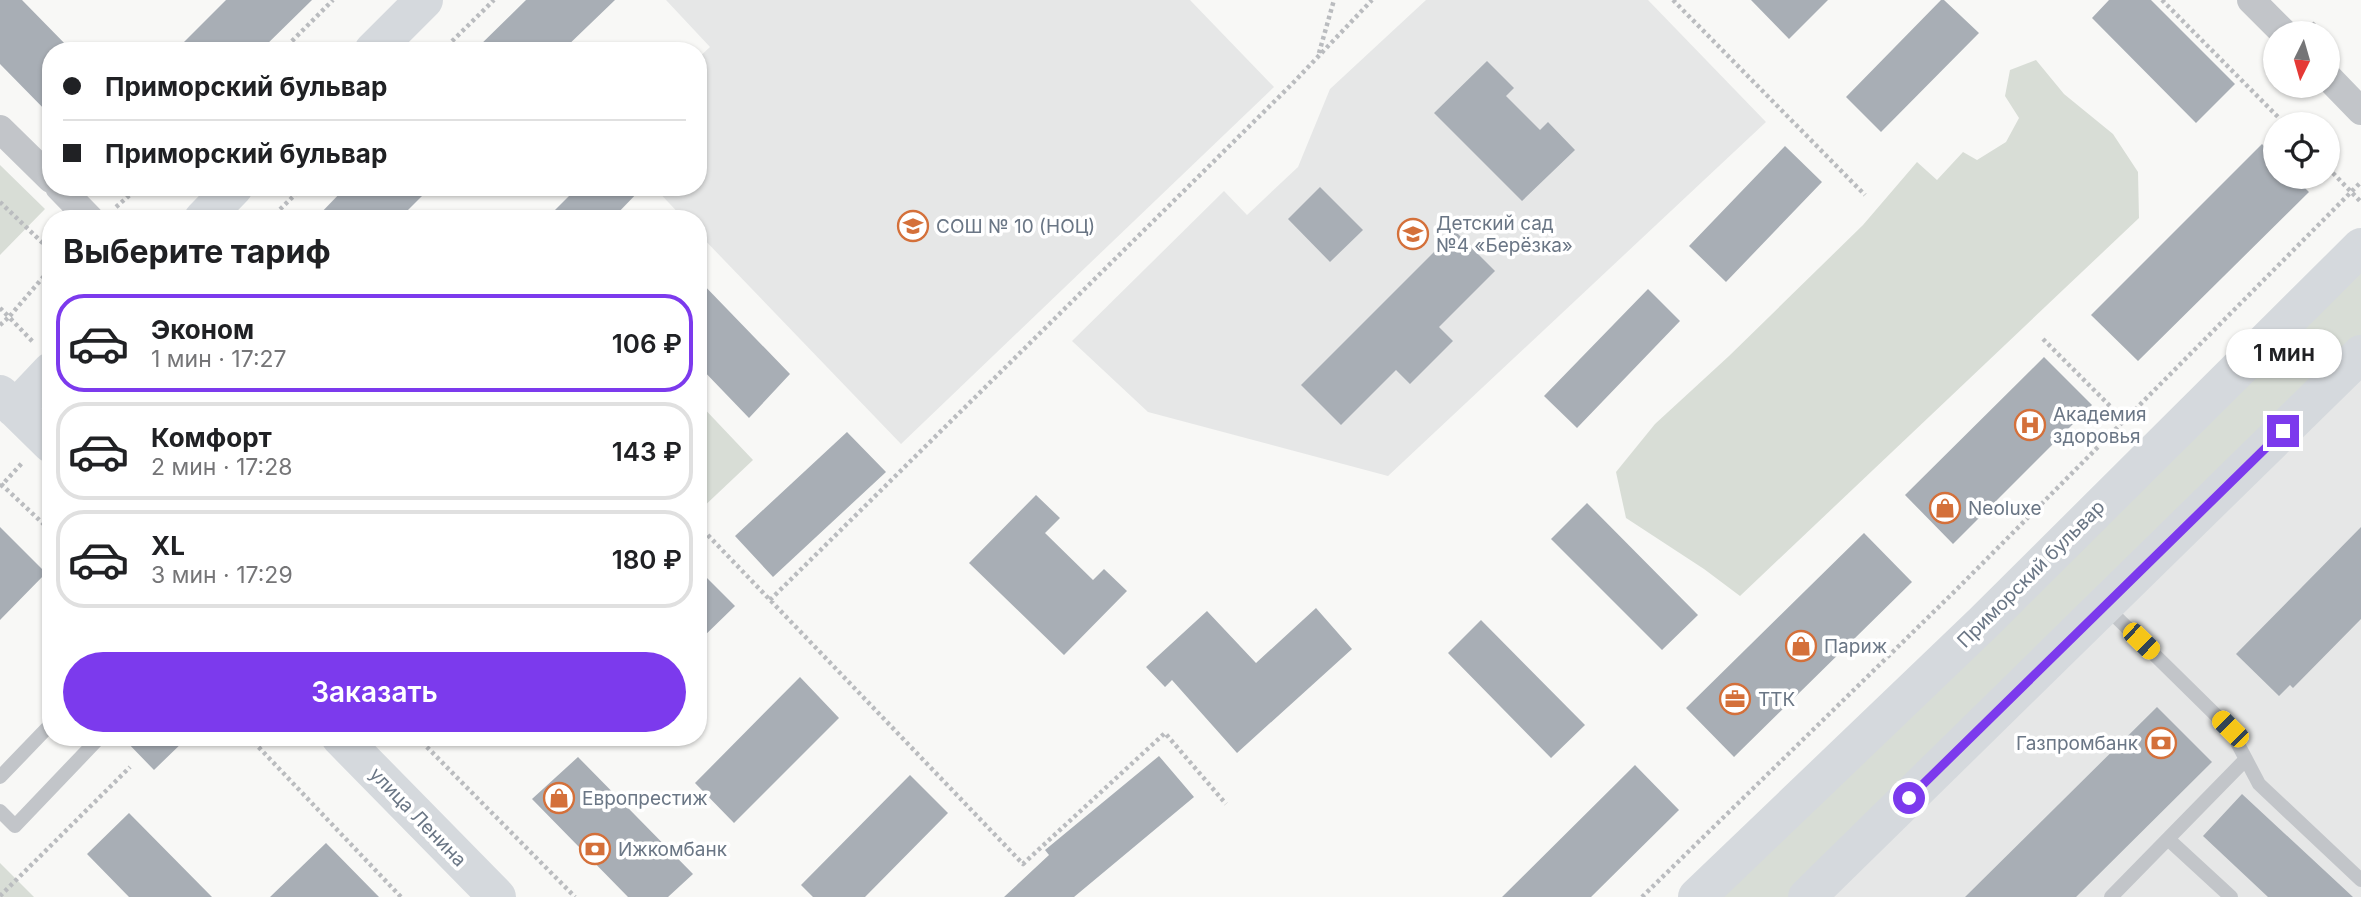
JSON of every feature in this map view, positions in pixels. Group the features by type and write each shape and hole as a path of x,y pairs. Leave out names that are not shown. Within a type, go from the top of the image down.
{"street":[{"path":"382,42 424,0"},
{"path":"2251,0 2272,21"},
{"path":"2340,89 2361,111"},
{"path":"0,129 42,170"},
{"path":"72,196 94,210"},
{"path":"211,210 225,196"},
{"name":"Приморский бульвар","path":"1697,897 1983,623 2361,247"},
{"path":"1807,897 2361,354"},
{"path":"42,367 5,409 42,437"},
{"name":"улица Ленина","path":"349,746 497,897"}],"lane":[{"path":"2105,605 2230,729 2259,784 2361,880"},
{"path":"0,777 42,733"},
{"path":"0,811 15,826 91,746"},
{"path":"2111,897 2246,759"},
{"path":"2168,839 2231,897"}],"path":[{"path":"291,42 333,0"},
{"path":"451,42 494,0"},
{"path":"1318,56 1334,0"},
{"path":"770,600 1372,0"},
{"path":"1673,0 1865,195"},
{"path":"2162,0 2274,112"},
{"path":"2340,181 2361,202"},
{"path":"1643,897 1955,591 2361,182"},
{"path":"108,210 127,196"},
{"path":"279,210 294,196"},
{"path":"0,202 42,242"},
{"path":"0,325 42,278"},
{"path":"0,308 42,355"},
{"path":"2043,339 2124,420"},
{"path":"0,483 42,523"},
{"path":"707,534 1023,864 1165,733 1226,804"},
{"path":"258,746 401,897"},
{"path":"426,746 575,897"},
{"path":"0,895 130,767"}],"shaded area":[{"name":"СОШ № 10 (НОЦ)","path":"666,0 1190,0 1274,87 901,444 707,242 707,210 676,210 662,196 707,196 707,50 710,47"},
{"name":"Детский сад №4 «Берёзка»","path":"1426,0 1648,0 1766,122 1388,476 1148,412 1072,341 1224,191 1247,215 1298,167 1330,89"},
{"path":"2036,60 2064,94 2113,134 2138,172 2139,218 1740,596 1626,518 1616,472 1655,424 1863,225 1917,162 1937,180 1963,152 1977,160 2006,142 2019,118 2005,96 2010,70"},
{"path":"0,165 45,209 0,255"},
{"path":"2361,247 2361,354 1807,897 1697,897"},
{"path":"2361,371 2361,897 1828,897"},
{"path":"707,411 753,460 707,503"},
{"path":"0,863 34,897 0,897"}],"building":[{"path":"0,0 22,0 63,42 42,42 42,107 0,64"},
{"path":"226,0 312,0 269,42 184,42"},
{"path":"526,0 615,0 571,42 483,42"},
{"path":"1751,0 1828,0 1789,39"},
{"path":"1941,0 1979,33 1881,132 1846,97"},
{"path":"2109,0 2151,0 2235,84 2196,123 2092,18"},
{"path":"1487,61 1514,88 1506,96 1540,130 1548,122 1575,150 1522,201 1434,113"},
{"path":"2262,144 2263,189 2306,189 2309,192 2138,361 2091,315"},
{"path":"1785,146 1822,182 1726,282 1689,246"},
{"path":"1320,187 1363,230 1330,262 1288,219"},
{"path":"337,196 422,196 408,210 324,210"},
{"path":"569,196 634,196 621,210 555,210"},
{"path":"1455,231 1495,271 1439,327 1453,341 1410,384 1396,370 1341,425 1301,385"},
{"path":"707,288 790,374 749,418 707,374"},
{"path":"1648,289 1680,321 1577,428 1544,396"},
{"path":"2044,357 2092,405 1953,544 1905,495"},
{"path":"847,432 886,472 773,577 735,536"},
{"path":"1036,495 1060,518 1045,533 1093,580 1104,569 1127,591 1064,655 969,563"},
{"path":"1587,503 1698,615 1662,650 1551,539"},
{"path":"0,527 42,569 42,577 0,620"},
{"path":"2361,527 2361,619 2293,688 2290,685 2279,696 2236,654"},
{"path":"1864,533 1912,582 1734,757 1686,708"},
{"path":"707,578 735,606 707,633"},
{"path":"1316,608 1352,649 1237,753 1172,680 1165,687 1146,667 1207,611 1256,663"},
{"path":"1481,620 1585,725 1551,758 1448,653"},
{"path":"800,677 839,718 734,823 695,783"},
{"path":"2157,707 2212,762 2076,897 1965,897"},
{"path":"131,746 179,746 154,770"},
{"path":"1159,756 1194,797 1074,897 1004,897 1049,855 1045,850"},
{"path":"578,757 693,874 668,897 628,897 532,799"},
{"path":"1635,765 1679,810 1591,897 1502,897"},
{"path":"910,775 948,813 865,897 813,897 801,885"},
{"path":"2242,794 2353,897 2268,897 2203,836"},
{"path":"129,813 212,897 129,897 87,854"},
{"path":"326,843 379,897 270,897"}],"place":[{"name":"СОШ № 10 (НОЦ)","path":"913,226"},
{"name":"Детский сад №4 «Берёзка»","path":"1413,234"},
{"name":"Академия здоровья","path":"2030,425"},
{"name":"Neoluxe","path":"1945,508"},
{"name":"Париж","path":"1801,646"},
{"name":"ТТК","path":"1735,699"},
{"name":"Газпромбанк","path":"2161,743"},
{"name":"Европрестиж","path":"559,798"},
{"name":"Ижкомбанк","path":"595,849"}],"route":[{"path":"1909,798 2283,431"}]}
